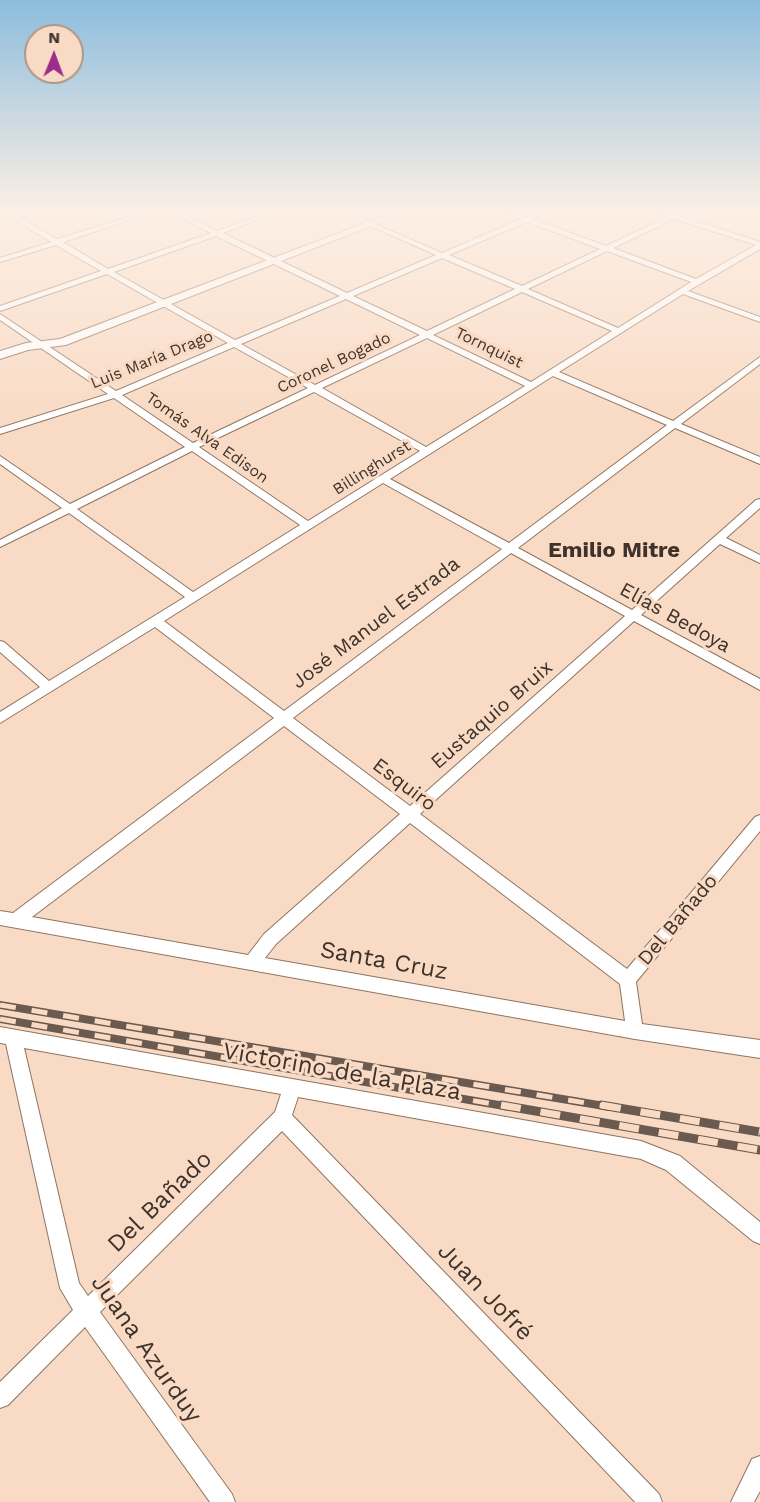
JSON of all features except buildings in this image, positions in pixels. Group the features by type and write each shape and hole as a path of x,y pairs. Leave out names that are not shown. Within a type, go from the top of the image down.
{"street":[{"path":"0,309 76,282"},
{"path":"126,282 427,451"},
{"path":"0,355 62,342 216,282"},
{"name":"Tornquist","path":"318,282 533,386"},
{"name":"Luis María Drago","path":"0,430 116,394 379,282"},
{"path":"507,282 619,331"},
{"name":"Coronel Bogado","path":"0,544 194,446 538,282"},
{"name":"Billinghurst","path":"0,718 697,282"},
{"path":"684,292 760,320"},
{"name":"Tomás Alva Edison","path":"0,316 307,525"},
{"name":"José Manuel Estrada","path":"8,919 511,548 760,360"},
{"path":"554,373 760,462"},
{"path":"0,459 193,597"},
{"name":"Elías Bedoya","path":"383,479 760,685"},
{"name":"Eustaquio Bruix","path":"253,961 270,939 760,502"},
{"path":"718,539 760,559"},
{"name":"Esquiro","path":"156,621 628,980"},
{"path":"0,645 49,688"},
{"name":"Del Bañado","path":"635,1031 628,980 760,821"},
{"name":"Santa Cruz","path":"8,919 635,1031 760,1049"},
{"name":"Victorino de la Plaza","path":"7,1036 291,1088 620,1144 673,1163 760,1234"},
{"name":"Juana Azurduy","path":"7,1036 70,1288 224,1502"},
{"name":"Del Bañado","path":"0,1396 282,1118 291,1088"},
{"name":"Juan Jofré","path":"282,1118 651,1502"},
{"path":"742,1502 760,1467"}],"railway":[{"path":"0,1005 610,1107"},
{"path":"0,1019 510,1107"},
{"path":"501,1105 760,1150"},
{"path":"601,1105 760,1132"}],"district":[{"name":"Emilio Mitre","path":"614,551"}]}
